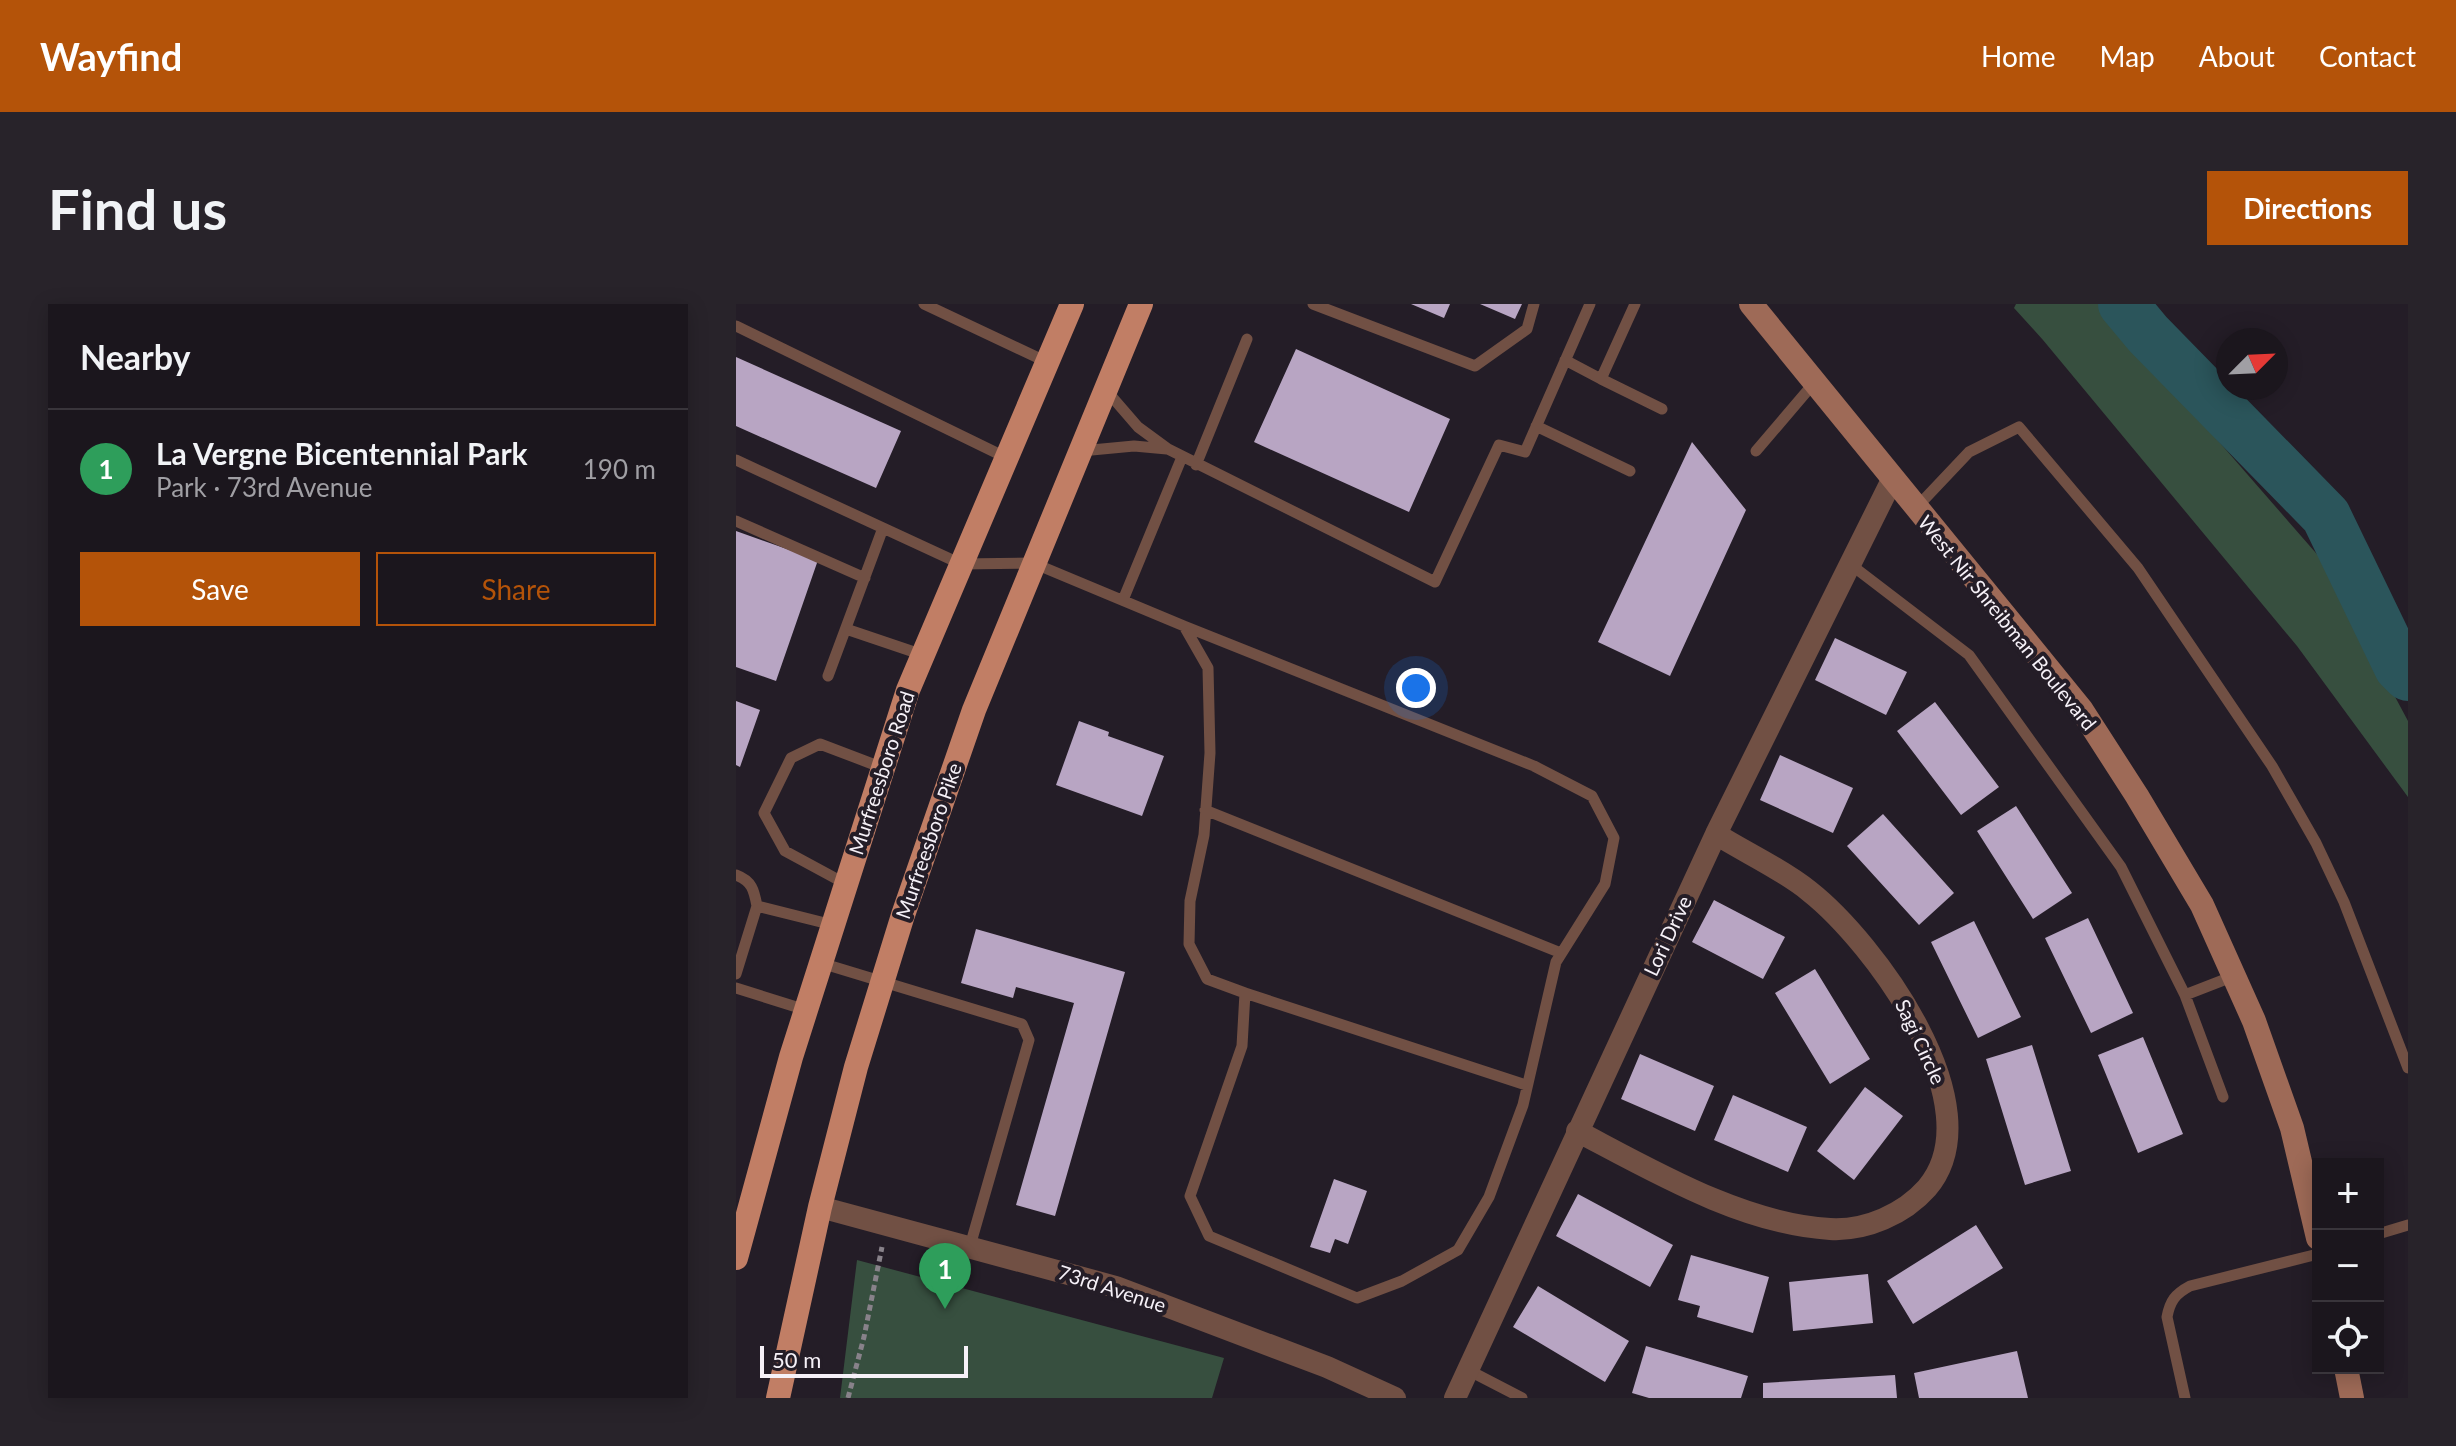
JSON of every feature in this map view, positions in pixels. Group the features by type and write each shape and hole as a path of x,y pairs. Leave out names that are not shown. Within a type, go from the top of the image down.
{"main road":[{"name":"Murfreesboro Road","path":"736,1258 739,1230 908,690 1072,304"},
{"name":"Murfreesboro Pike","path":"778,1398 820,1207 856,1067 882,982 974,710 1141,304"},
{"name":"West Nir Shreibman Boulevard","path":"1751,304 2081,709 2137,796 2202,905 2254,1021 2292,1128 2316,1230"},
{"path":"2347,1374 2352,1398"}],"street":[{"name":"Lori Drive","path":"1455,1398 1716,834 1892,480"},
{"name":"Sagi Circle","path":"1577,1131 1696,1191 1752,1213 1803,1226 1834,1229 1871,1224 1897,1213 1919,1197 1933,1180 1943,1156 1948,1130 1946,1101 1932,1059 1907,1006 1851,930 1808,890 1716,834"},
{"name":"73rd Avenue","path":"820,1207 1116,1287 1327,1367 1395,1398"}],"lane":[{"path":"924,304 1047,362"},
{"path":"1313,304 1475,366 1527,329 1534,304"},
{"path":"1106,390 1138,427 1168,449 1435,582 1499,445 1525,452 1590,304"},
{"path":"1601,379 1635,304"},
{"path":"736,326 1007,458"},
{"path":"1196,465 1247,339"},
{"path":"1565,360 1662,409"},
{"path":"1756,451 1814,382"},
{"path":"1536,426 1630,471"},
{"path":"1916,508 1969,452 2019,427 2138,568 2272,766 2316,843 2344,902 2408,1068"},
{"path":"1079,451 1134,446 1168,449"},
{"path":"1123,600 1182,457"},
{"path":"736,460 961,564 1033,563 1534,766 1592,796 1614,838 1605,884 1556,962 1523,1105 1489,1197 1458,1250 1402,1281 1357,1298 1209,1236 1190,1196 1242,1046 1245,993"},
{"path":"736,521 865,578"},
{"path":"828,676 883,528"},
{"path":"1850,564 1969,655 2121,867 2185,995 2223,1097"},
{"path":"1184,626 1208,668 1210,753 1204,835 1190,901 1189,944 1207,979 1526,1085"},
{"path":"846,629 923,655"},
{"path":"846,884 785,851 764,813 791,758 820,744 883,768"},
{"path":"1205,810 1561,953"},
{"path":"736,875 744,878 754,889 756,910 739,955 736,974"},
{"path":"740,913 756,910 833,925"},
{"path":"821,963 1022,1024 1029,1040 970,1246"},
{"path":"2185,995 2234,976"},
{"path":"736,988 806,1010"},
{"path":"2384,1232 2408,1225"},
{"path":"2185,1398 2167,1317 2170,1303 2178,1292 2190,1286 2312,1256"},
{"path":"1468,1370 1522,1398"}],"path":[{"path":"848,1398 887,1223"}],"green space":[{"path":"2016,304 2099,304 2322,560 2408,721 2408,797 2297,646 2014,308"},
{"path":"857,1260 1224,1358 1212,1398 840,1398"}],"building":[{"path":"1411,304 1450,304 1444,318"},
{"path":"1480,304 1522,304 1515,319"},
{"path":"1296,349 1450,419 1409,512 1254,442"},
{"path":"736,357 901,431 876,488 736,426"},
{"path":"1692,442 1746,510 1670,676 1598,642"},
{"path":"736,531 818,560 776,681 736,667"},
{"path":"1835,638 1907,672 1886,715 1815,680"},
{"path":"736,701 760,710 740,767 736,765"},
{"path":"1935,702 1999,787 1961,815 1897,731"},
{"path":"1079,721 1109,732 1108,736 1164,756 1142,816 1056,785"},
{"path":"1780,755 1853,788 1833,833 1760,800"},
{"path":"2016,806 2072,893 2033,919 1977,831"},
{"path":"1883,814 1954,893 1919,925 1847,846"},
{"path":"1714,900 1785,937 1763,979 1692,942"},
{"path":"2088,918 2133,1013 2091,1033 2045,938"},
{"path":"1974,921 2021,1017 1978,1038 1931,942"},
{"path":"976,929 1125,972 1055,1216 1016,1205 1074,1003 1016,987 1013,998 961,983"},
{"path":"1815,969 1870,1059 1830,1084 1775,993"},
{"path":"2143,1037 2183,1134 2138,1153 2098,1055"},
{"path":"2032,1045 2071,1171 2025,1185 1986,1059"},
{"path":"1640,1054 1714,1086 1695,1131 1621,1099"},
{"path":"1865,1087 1903,1116 1854,1180 1817,1151"},
{"path":"1733,1095 1807,1127 1788,1172 1714,1140"},
{"path":"1334,1179 1367,1191 1348,1244 1335,1239 1330,1253 1310,1247"},
{"path":"1578,1194 1673,1245 1650,1287 1556,1236"},
{"path":"1976,1225 2003,1268 1913,1324 1887,1281"},
{"path":"1691,1255 1769,1277 1753,1333 1697,1317 1700,1306 1678,1300"},
{"path":"1868,1274 1873,1323 1793,1331 1789,1282"},
{"path":"1538,1286 1629,1341 1605,1382 1513,1327"},
{"path":"1646,1346 1748,1376 1741,1398 1649,1398 1632,1393"},
{"path":"2017,1351 2028,1398 1919,1398 1914,1373"},
{"path":"1895,1375 1897,1398 1763,1398 1763,1383"}],"waterway":[{"path":"2123,304 2148,334 2326,516 2399,667 2408,676"}],"place":[{"name":"La Vergne Bicentennial Park","path":"945,1309"}]}
